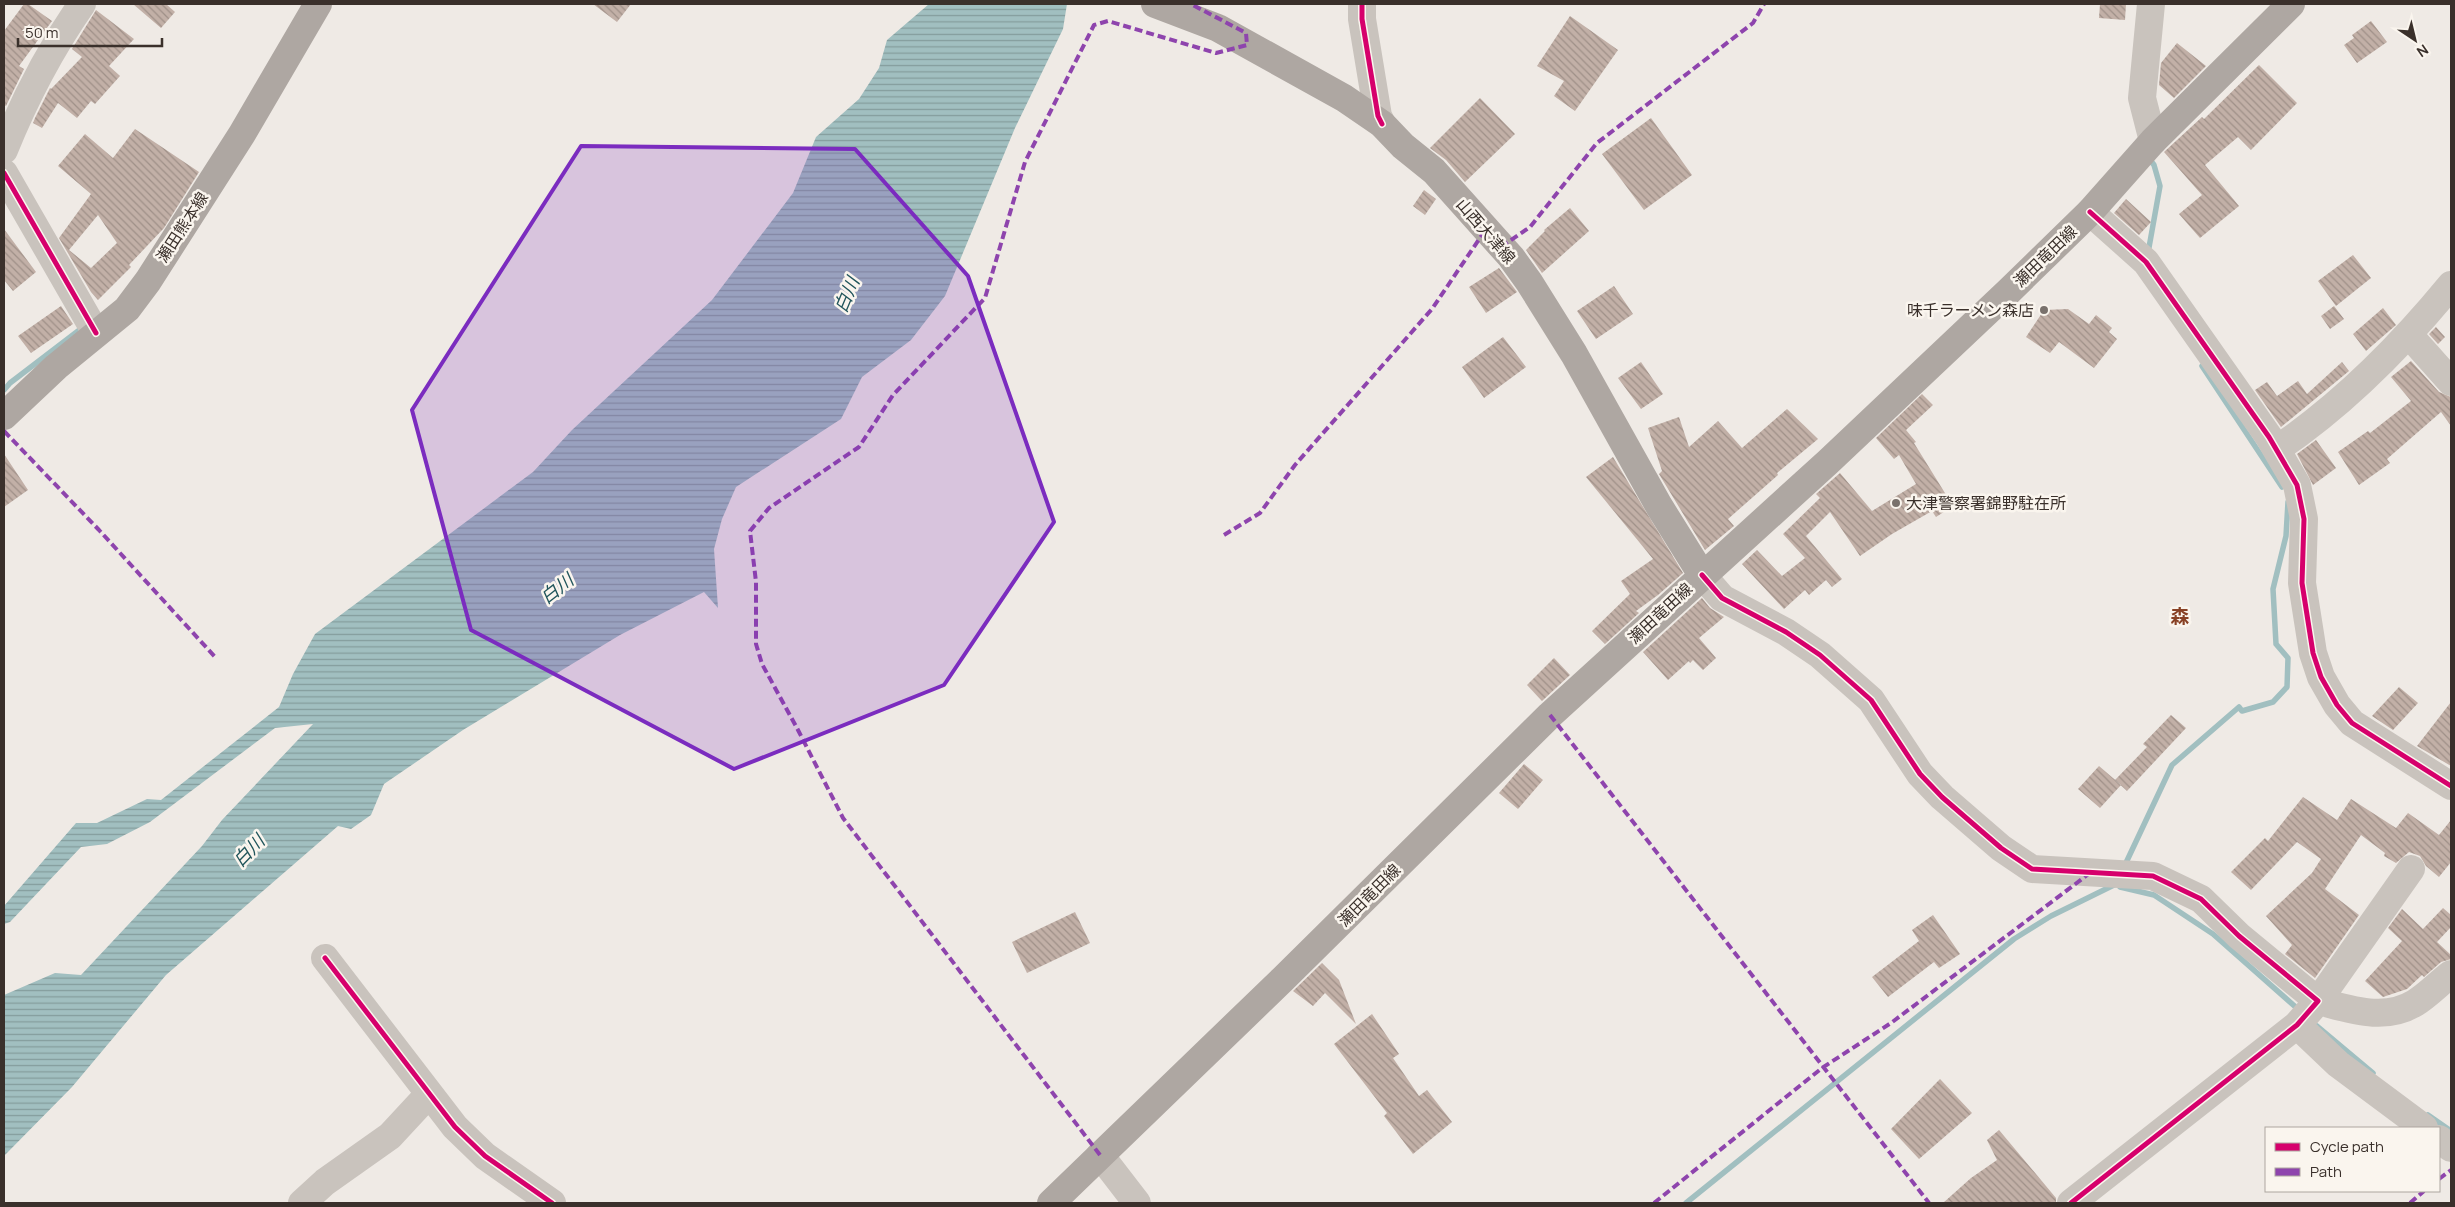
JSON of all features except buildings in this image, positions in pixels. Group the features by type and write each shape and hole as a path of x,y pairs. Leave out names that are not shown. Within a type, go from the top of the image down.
{"main road":[{"name":"瀬田熊本線","path":"4,416 96,333 127,309 148,282 242,134 318,4"},
{"name":"山西大津線","path":"1156,4 1218,28 1344,98 1382,124 1403,146 1434,171 1511,257 1529,282 1574,354 1659,506 1702,574"},
{"name":"瀬田竜田線","path":"1051,1203 1283,979 1550,715 1913,383 2090,212 2153,141 2291,4"}],"street":[{"path":"4,150 20,110 56,41 82,4"},
{"path":"1362,4 1362,19 1378,116 1382,124"},
{"path":"2151,4 2142,98 2153,141"},
{"path":"4,173 96,333"},
{"path":"2090,212 2146,262 2277,449 2297,485 2304,519 2302,583 2313,653 2321,677 2337,705 2352,723 2451,786"},
{"path":"2277,449 2309,428 2369,376 2410,336 2451,285"},
{"path":"2410,336 2451,382"},
{"path":"1702,574 1722,598 1786,632 1813,650 1872,700 1920,774 1942,798 2018,860 2032,869 2153,876 2201,899 2239,936 2318,1001 2354,1011 2384,1014 2414,1003 2451,974"},
{"path":"2071,1203 2297,1026 2318,1001 2411,869"},
{"path":"325,958 428,1095 455,1127 485,1156 552,1203"},
{"path":"2297,1026 2338,1064 2423,1127"},
{"path":"302,1203 326,1182 390,1136 428,1095"},
{"path":"2440,1140 2451,1148"},
{"path":"1100,1155 1137,1203"}],"highlighted area":[{"path":"581,146 855,149 968,276 1054,522 944,685 734,769 471,630 412,410"}],"water":[{"name":"白川","path":"929,4 1067,4 1063,29 1015,128 945,296 911,340 862,377 841,419 736,487 722,519 714,549 718,608 704,592 620,635 463,730 384,784 371,815 351,829 338,826 166,975 72,1087 4,1156 4,995 55,973 81,975 202,846 222,820 313,724 275,728 150,822 107,844 81,847 10,922 4,924 4,906 76,823 97,823 147,799 161,800 279,707 293,674 315,634 533,472 572,430 712,300 793,193 816,137 859,99 879,68 887,40"}],"waterway":[{"path":"2148,157 2154,165 2160,186 2148,253"},
{"path":"4,390 10,383 82,328"},
{"path":"2202,366 2282,487"},
{"path":"2124,867 2172,765 2239,707 2242,711 2273,702 2287,687 2288,658 2276,644 2273,589 2286,536 2288,502"},
{"path":"1686,1203 2014,939 2051,916 2116,884"},
{"path":"2120,887 2154,895 2213,934 2299,1010"},
{"path":"2317,1026 2373,1073"},
{"path":"2428,1115 2451,1131"}],"marked path":[{"path":"1100,1155 843,818 762,664 756,644 756,582 750,531 769,508 859,447 893,395 985,298 1025,162 1094,25 1108,21 1216,53 1247,45 1246,33 1191,4"},
{"path":"1501,247 1530,227 1597,143 1753,23 1764,4"},
{"path":"1224,535 1260,513 1295,465 1432,309 1486,229"},
{"path":"4,431 99,530 216,658"},
{"path":"1550,715 1929,1203"},
{"path":"1654,1203 1822,1068 1891,1023 2090,873"},
{"path":"2440,1178 2451,1170"},
{"path":"2410,1203 2423,1192"}],"cycle path":[{"path":"1362,4 1362,19 1378,116 1382,124"},
{"path":"4,173 96,333"},
{"path":"2090,212 2146,262 2269,437 2297,485 2304,519 2302,583 2313,653 2321,677 2337,705 2352,723 2451,786"},
{"path":"1702,575 1722,598 1786,632 1820,655 1871,700 1920,774 1942,797 2001,848 2032,869 2153,876 2201,899 2239,936 2318,1001 2297,1025 2071,1203"},
{"path":"325,958 455,1127 485,1156 552,1203"}],"place":[{"name":"味千ラーメン森店","path":"2044,310"},
{"name":"大津警察署錦野駐在所","path":"1896,503"}],"district":[{"name":"森","path":"2180,616"}]}
